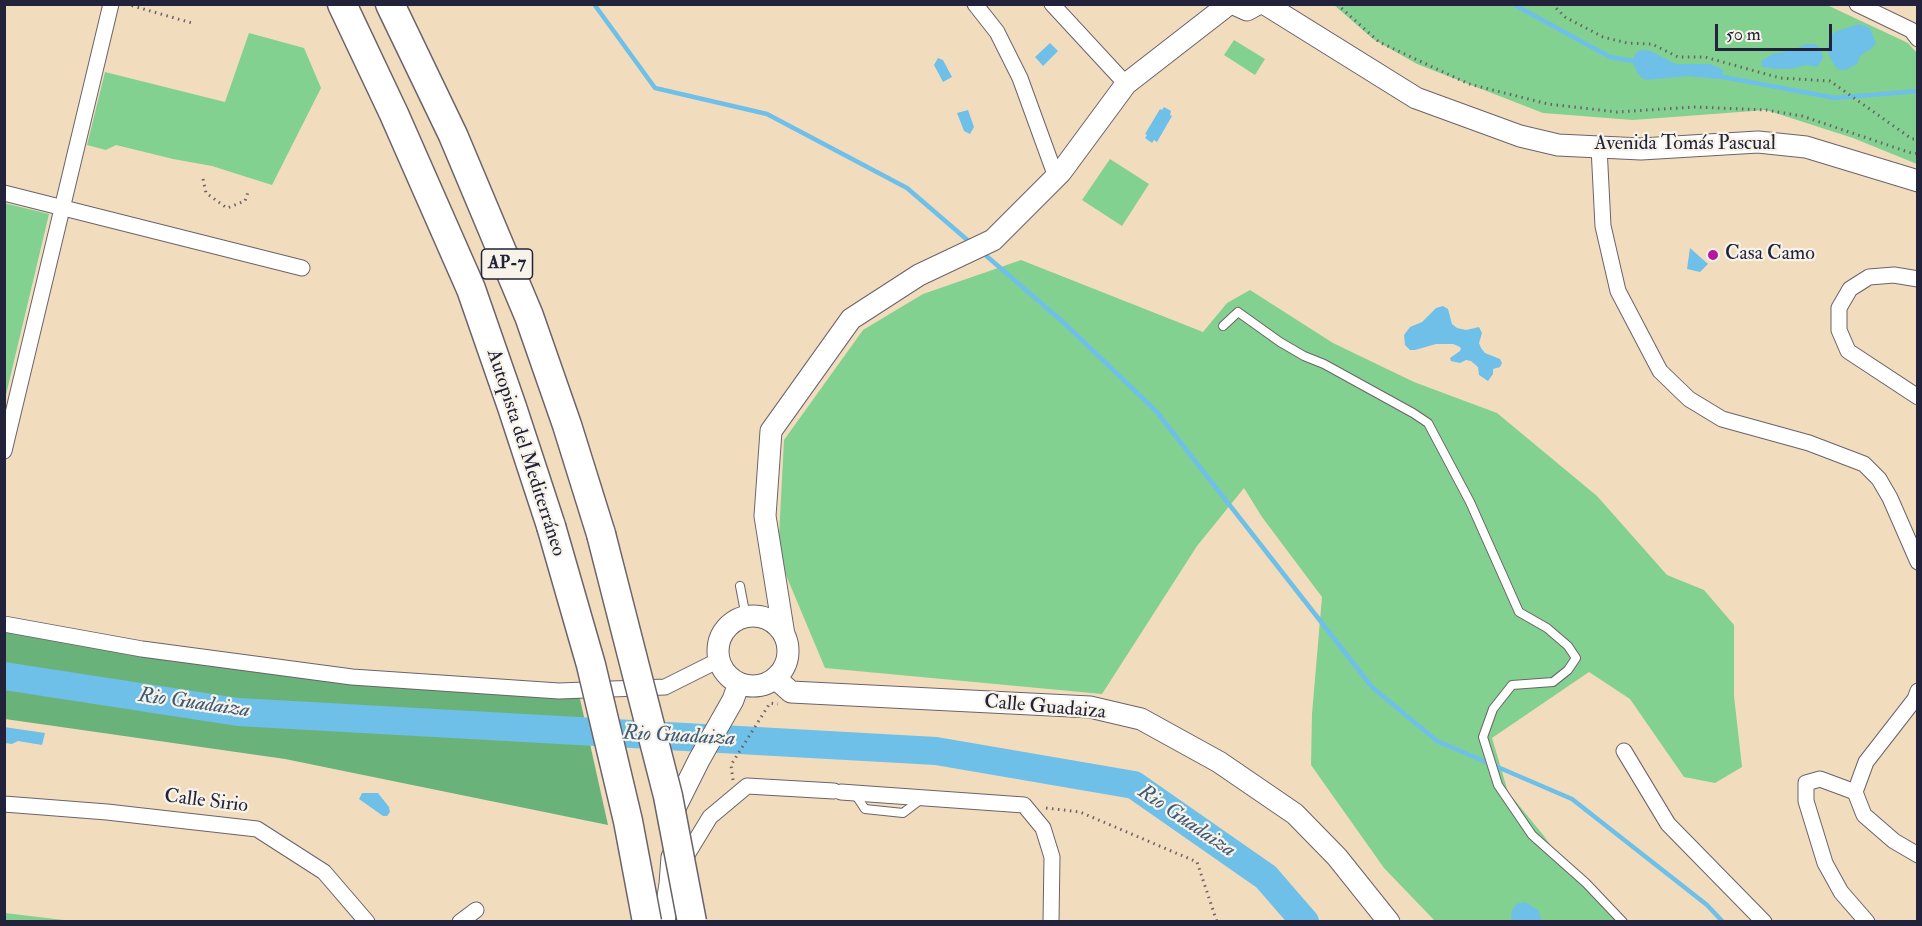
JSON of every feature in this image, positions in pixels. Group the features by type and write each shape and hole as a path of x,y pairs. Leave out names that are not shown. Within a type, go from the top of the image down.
{"highway":[{"name":"Autopista del Mediterráneo","path":"342,4 394,114 471,290 512,407 551,526 599,699 628,821 647,921"},
{"name":"AP-7","path":"390,4 453,135 529,316 567,425 601,534 668,796 692,921"}],"street":[{"path":"4,450 111,4"},
{"path":"975,4 997,32 1020,78 1056,177"},
{"path":"1052,4 1126,84"},
{"path":"664,921 670,884 674,810 736,692 775,678 783,669 787,658 788,647 784,635 765,516 771,431 851,319 919,275 993,240 1056,177 1126,84 1229,4"},
{"path":"1234,4 1247,10 1258,4"},
{"name":"Avenida Tomás Pascual","path":"1265,4 1416,98 1520,136 1558,145 1641,149 1758,142 1806,147 1917,181"},
{"path":"1857,4 1911,30 1917,39"},
{"path":"1599,147 1603,225 1618,291 1660,371 1689,399 1722,419 1809,443 1864,464 1879,479 1890,498 1917,562"},
{"path":"4,193 302,268"},
{"path":"1917,279 1894,274 1869,277 1850,289 1839,308 1839,330 1848,351 1917,397"},
{"path":"736,692 719,660 718,649 727,628 735,621 758,616 778,626 784,635"},
{"path":"4,624 142,649 352,677 559,691 665,687 719,660"},
{"name":"Calle Guadaiza","path":"775,678 791,692 1090,707 1141,719 1219,762 1295,814 1337,857 1389,921"},
{"path":"1917,691 1915,699 1866,762 1855,792 1864,815 1894,841 1917,855"},
{"path":"1624,751 1668,824 1764,921"},
{"path":"1855,792 1820,779 1806,783 1806,801 1825,863 1841,892 1867,921"},
{"path":"670,884 710,817 747,786 1024,805 1043,828 1052,857 1051,921"},
{"name":"Calle Sirio","path":"4,804 107,812 257,829 324,872 367,921"},
{"path":"460,921 476,910"}],"lane":[{"path":"1223,326 1238,312 1280,342 1324,364 1428,423 1470,502 1519,612 1547,628 1568,646 1576,658 1568,670 1553,682 1512,685 1493,709 1483,737 1498,785 1532,835 1586,883 1623,921"},
{"path":"740,586 746,617"}],"path":[{"path":"126,4 192,23"},
{"path":"1337,4 1379,42 1469,84 1548,104 1617,112 1694,107 1766,110 1802,116 1914,154 1917,153"},
{"path":"1552,4 1565,17 1574,22 1603,37 1626,44 1652,44 1678,57 1705,57 1780,78 1830,81 1912,139 1917,139"},
{"path":"203,178 206,193 227,208 245,201 249,189"},
{"path":"731,765 770,703"},
{"path":"1024,805 1080,812 1197,862 1217,921"}],"green space":[{"path":"1334,5 1827,5 1908,43 1917,53 1917,164 1853,138 1766,110 1633,120 1543,113 1417,64 1373,39"},
{"path":"249,33 304,48 321,88 272,185 212,166 116,145 106,150 87,145 105,72 225,102"},
{"path":"1234,40 1265,59 1255,75 1224,55"},
{"path":"1110,159 1149,184 1122,226 1082,200"},
{"path":"4,203 49,214 5,399 4,399"},
{"path":"1021,260 1203,332 1227,303 1250,290 1333,343 1414,382 1497,413 1597,496 1667,575 1704,590 1734,625 1734,696 1742,767 1715,783 1684,777 1630,699 1589,672 1492,738 1508,792 1544,836 1570,873 1624,921 1435,921 1384,868 1311,765 1312,714 1322,597 1262,517 1244,488 1197,546 1102,694 825,668 778,556 784,440 863,330 923,294"},
{"path":"5,624 352,677 578,690 608,825 285,759 5,719"},
{"path":"5,913 72,921 5,921"}],"water":[{"path":"1859,24 1870,28 1876,43 1860,56 1857,64 1846,70 1837,69 1827,50 1829,41 1834,32"},
{"path":"1050,43 1058,51 1043,66 1035,57"},
{"path":"1806,44 1815,44 1821,49 1823,58 1817,67 1806,65 1791,69 1777,69 1762,67 1761,61 1772,54 1793,50"},
{"path":"1638,51 1651,51 1676,64 1710,64 1723,70 1723,74 1721,78 1716,79 1688,76 1647,80 1637,72 1633,63 1634,56"},
{"path":"938,58 943,60 952,77 943,82 934,65"},
{"path":"1164,107 1171,111 1172,116 1157,142 1154,140 1152,143 1145,138 1147,135 1145,134 1160,109"},
{"path":"968,110 974,127 970,134 964,131 957,113"},
{"path":"1690,248 1708,264 1700,272 1687,269"},
{"path":"1443,306 1448,309 1452,324 1457,328 1466,330 1479,327 1482,333 1479,343 1481,348 1485,353 1500,359 1502,363 1500,367 1493,369 1493,374 1488,381 1479,375 1478,367 1471,361 1466,360 1460,363 1451,361 1450,358 1460,351 1461,348 1458,346 1436,344 1410,350 1405,345 1404,335 1410,327 1422,322 1436,308"},
{"path":"4,727 45,733 42,745 18,741 12,744 5,743"},
{"path":"362,793 378,793 389,807 390,812 387,816 383,816 359,799"},
{"path":"1525,902 1538,910 1542,921 1512,921 1511,913 1516,904"}],"waterway":[{"path":"594,4 655,88 767,114 907,188 972,244"},
{"path":"1513,4 1610,57 1639,62"},
{"path":"1718,76 1835,98 1918,91"},
{"path":"983,253 1063,322 1156,411 1372,687 1437,741 1572,799 1707,905 1723,922"},
{"name":"Rio Guadaiza","path":"4,676 238,712 936,751 1134,785 1266,877 1305,922"}],"place":[{"name":"Casa Camo","path":"1713,255"}]}
